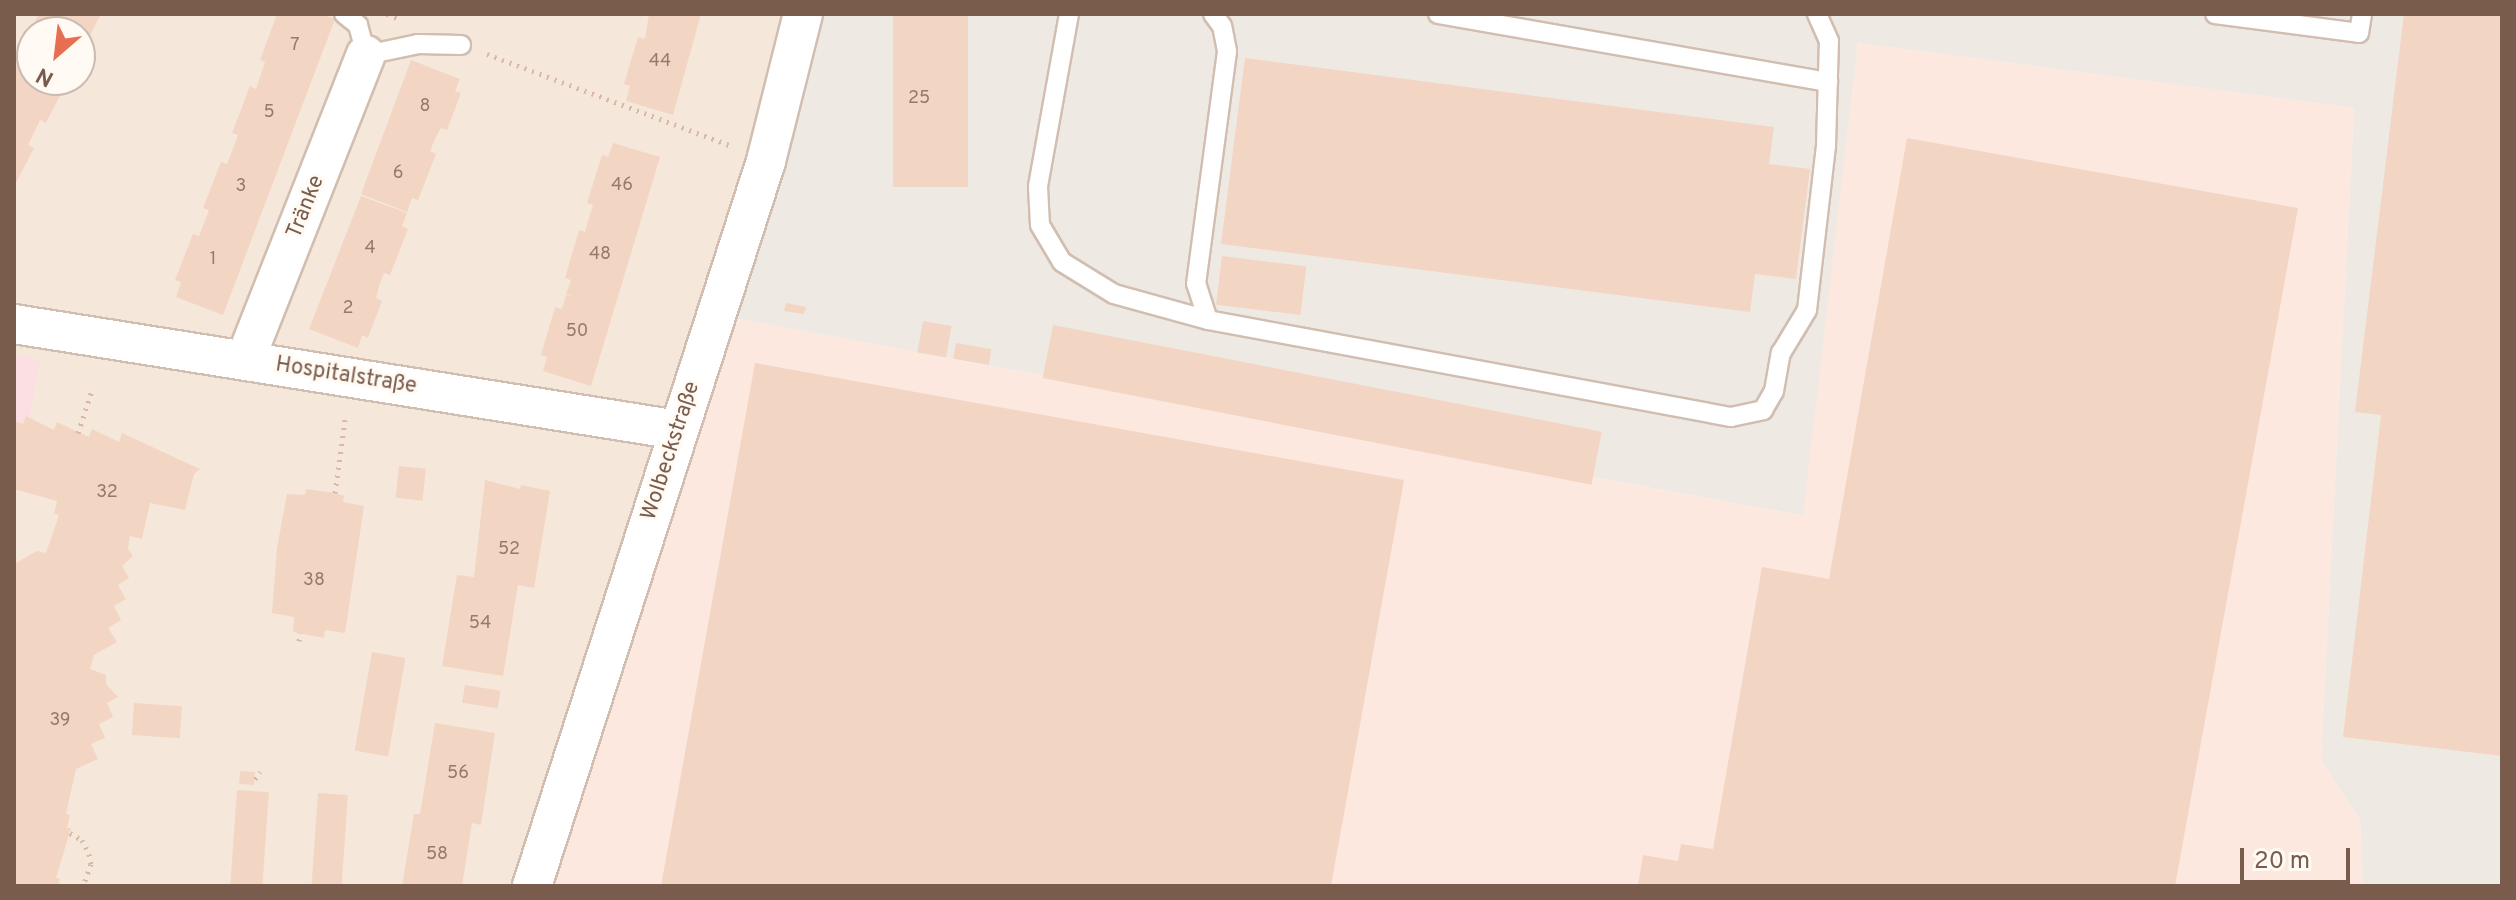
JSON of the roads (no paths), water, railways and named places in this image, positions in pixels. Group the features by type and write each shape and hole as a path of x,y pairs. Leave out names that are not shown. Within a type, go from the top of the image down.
{"street":[{"name":"Wolbeckstraße","path":"532,886 766,161 803,14"},
{"name":"Tränke","path":"245,360 366,55"},
{"name":"Hospitalstraße","path":"14,324 678,430"}],"lane":[{"path":"344,14 358,25 366,55 418,44 461,45"},
{"path":"1069,14 1038,187 1040,225 1062,262 1114,294 1208,320 1731,417 1763,410 1774,391 1781,353 1807,310 1826,146 1829,41 1817,14"},
{"path":"1208,320 1196,284 1227,51 1222,26 1213,14"},
{"path":"1438,14 1828,82"},
{"path":"2215,14 2359,33 2362,14"}]}
